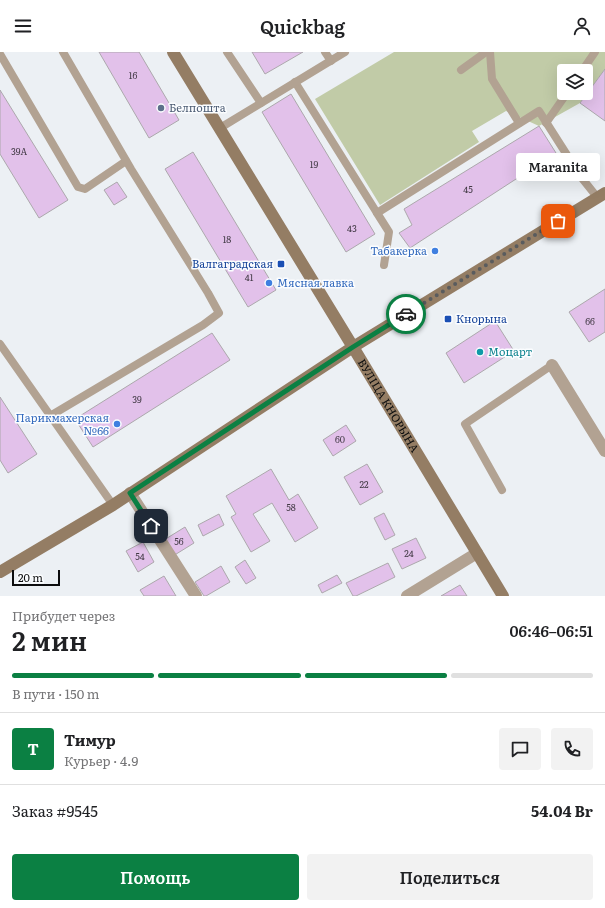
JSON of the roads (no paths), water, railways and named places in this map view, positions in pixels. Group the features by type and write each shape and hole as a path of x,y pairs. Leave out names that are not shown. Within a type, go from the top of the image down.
{"main road":[{"name":"ВУЛІЦА КНОРЫНА","path":"173,52 503,596"},
{"path":"0,572 113,504 353,347 601,195"}],"street":[{"path":"552,365 605,451"},
{"path":"130,493 196,596"},
{"path":"407,596 465,562 477,553"}],"lane":[{"path":"50,416 219,313 126,161 63,52"},
{"path":"227,52 261,104"},
{"path":"325,52 330,61"},
{"path":"220,128 345,52"},
{"path":"460,70 486,52"},
{"path":"490,52 492,79 519,123"},
{"path":"587,64 595,52"},
{"path":"0,54 78,187 85,189 126,161"},
{"path":"296,82 389,232 384,265"},
{"path":"546,123 562,100"},
{"path":"377,213 538,111 581,177 601,195"},
{"path":"0,344 113,504"},
{"path":"502,490 465,424 552,365"}],"place":[{"name":"Белпошта","path":"161,108"},
{"name":"Maranita","path":"558,221"},
{"name":"Табакерка","path":"435,251"},
{"name":"Валгаградская","path":"281,264"},
{"name":"Мясная лавка","path":"269,283"},
{"name":"Кнорына","path":"448,319"},
{"name":"Моцарт","path":"480,352"},
{"name":"Парикмахерская №66","path":"117,424"}]}
